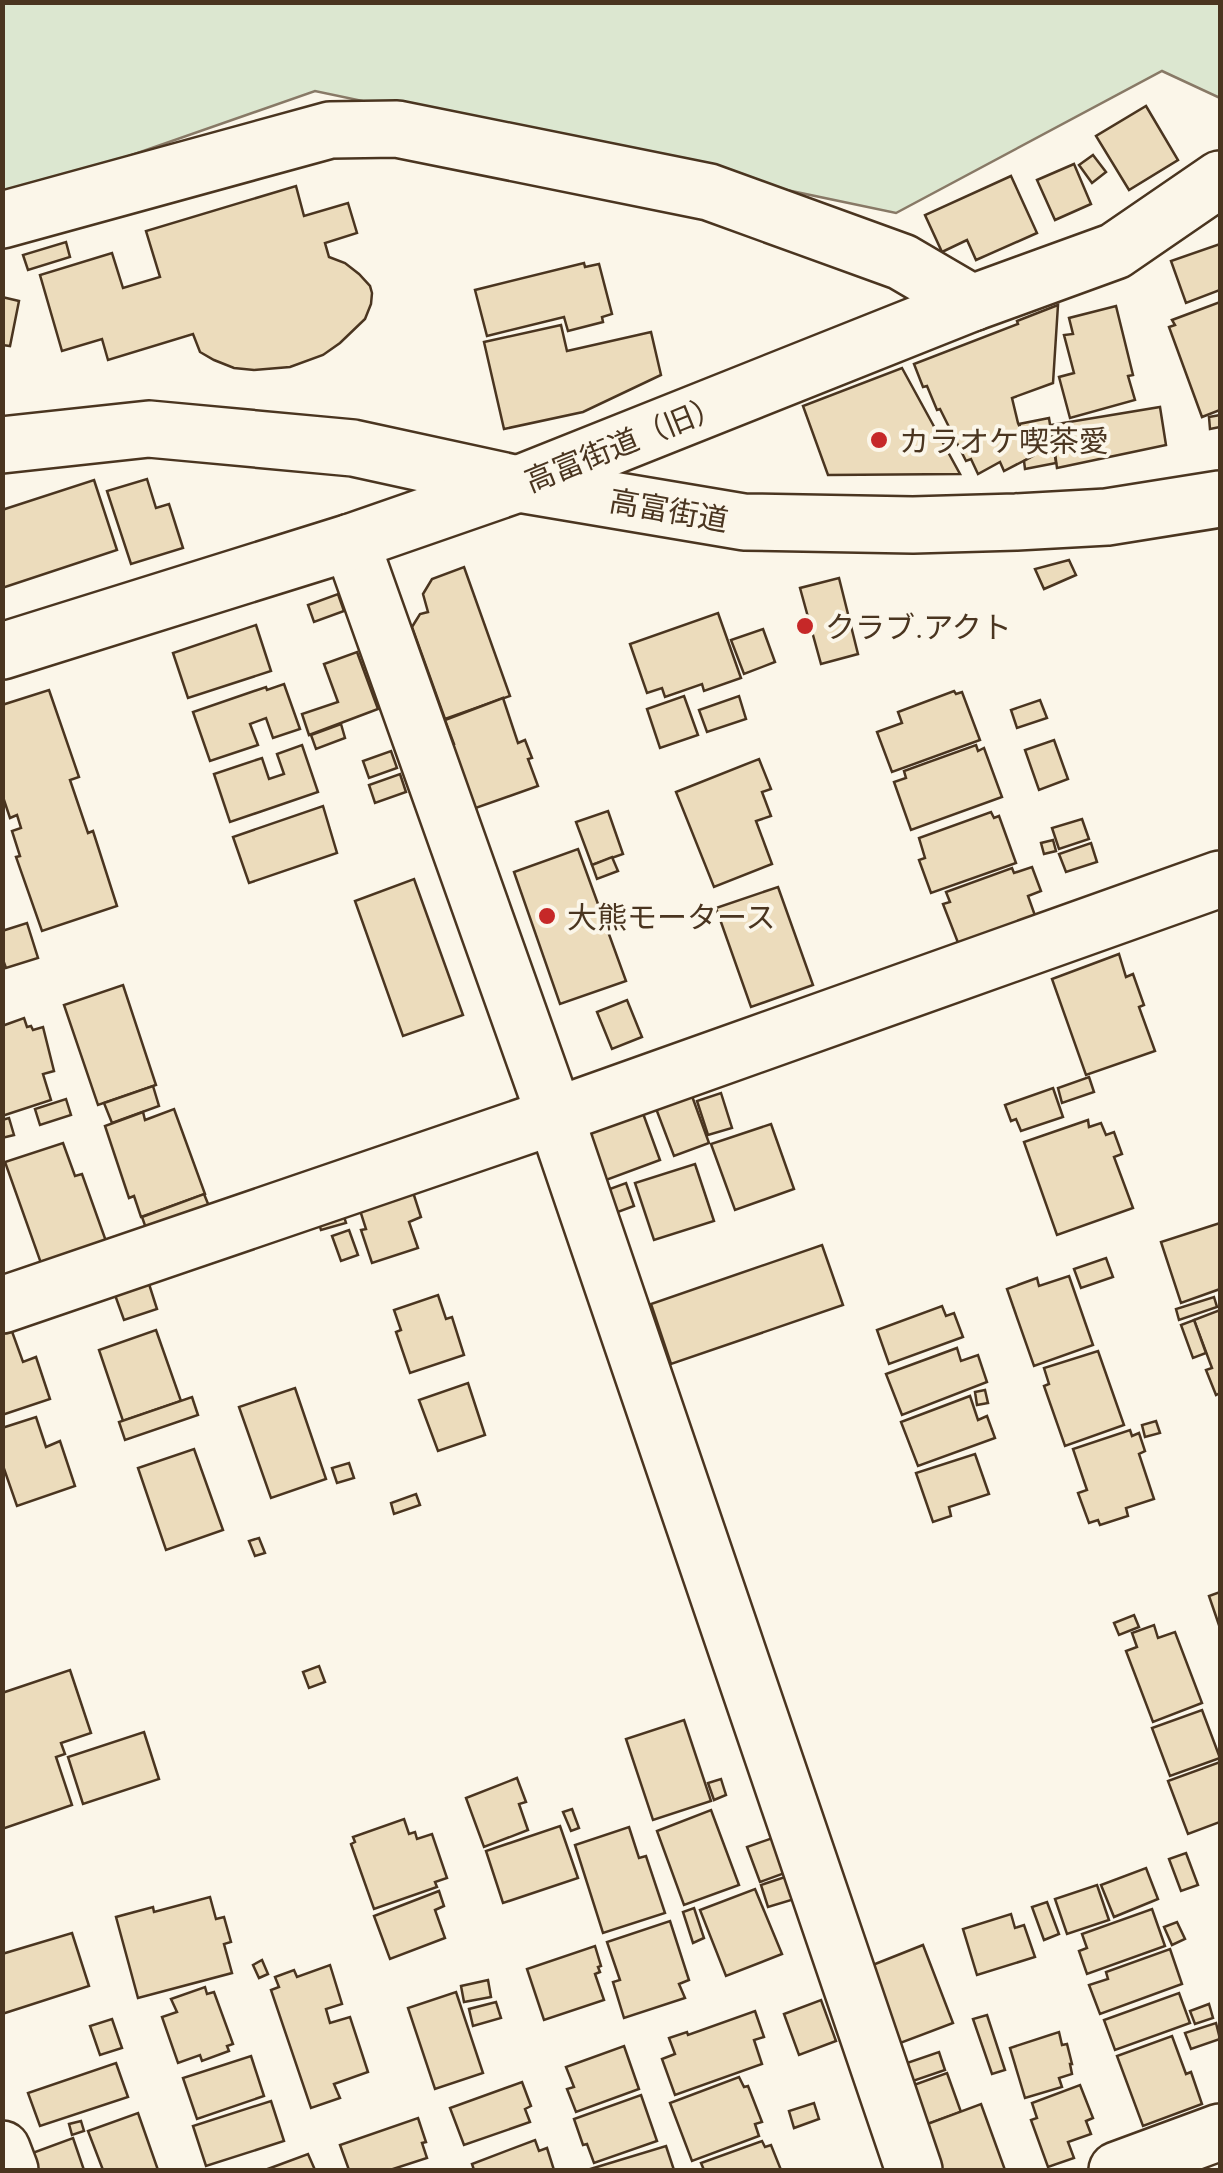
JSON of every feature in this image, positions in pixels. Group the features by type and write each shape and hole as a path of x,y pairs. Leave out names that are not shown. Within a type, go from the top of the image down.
{"street":[{"path":"2,220 330,130 397,129 709,192 902,262 972,302"},
{"name":"高富街道（旧）","path":"2,651 351,542 518,484 972,302 1116,250 1220,179"},
{"name":"高富街道","path":"2,445 149,428 353,448 518,484 744,522 1016,522 1107,517 1220,499"},
{"path":"351,542 555,1116 914,2170"},
{"path":"2,1305 555,1116 1220,879"},
{"path":"1117,2170 1220,2132"},
{"path":"2,2149 10,2170"}],"green space":[{"path":"2,3 1220,3 1220,98 1162,71 896,213 315,91 3,200"}],"building":[{"path":"1146,106 1178,160 1129,190 1096,136"},
{"path":"1093,155 1106,172 1092,183 1079,165"},
{"path":"1074,164 1091,204 1055,220 1037,180"},
{"path":"1011,176 1037,233 976,260 967,240 942,252 925,215"},
{"path":"296,186 304,216 348,203 357,233 325,243 329,257 359,274 372,293 365,319 323,355 290,367 234,368 200,352 193,334 108,360 102,339 62,351 40,275 112,253 123,288 160,277 146,231"},
{"path":"66,242 70,257 28,270 23,255"},
{"path":"1220,244 1220,290 1186,303 1171,261"},
{"path":"584,263 585,267 599,264 612,314 602,317 603,322 568,331 564,317 487,336 475,290"},
{"path":"2,297 19,301 10,346 2,345"},
{"path":"1220,302 1220,410 1202,417 1169,327 1175,325 1172,320"},
{"path":"1058,305 1053,383 1012,398 1033,456 1004,471 1000,462 978,474 971,459 966,461 914,364"},
{"path":"1116,306 1135,400 1070,418 1059,377 1074,373 1064,335 1073,334 1069,318"},
{"path":"561,325 567,351 651,332 661,375 583,412 504,429 484,342"},
{"name":"カラオケ喫茶愛","path":"902,368 960,474 828,475 803,406"},
{"path":"1160,407 1166,445 1057,468 1051,425"},
{"path":"1220,415 1220,427 1210,429 1209,417"},
{"path":"1049,418 1056,463 1025,469 1024,461 1033,456 1019,424"},
{"path":"147,479 156,508 169,504 183,548 131,564 107,491"},
{"path":"94,480 117,550 2,588 2,510"},
{"path":"1069,560 1076,575 1044,589 1035,569"},
{"path":"464,567 510,696 445,719 412,627 420,614 428,612 423,594 432,579"},
{"path":"839,578 858,654 821,664 800,588"},
{"path":"338,594 344,611 314,622 308,605"},
{"path":"718,613 741,678 704,691 702,684 665,697 662,688 647,693 630,644"},
{"path":"256,625 271,671 188,698 173,653"},
{"path":"763,629 775,662 744,674 731,640"},
{"path":"357,652 378,709 309,735 302,714 338,702 324,664"},
{"path":"284,684 300,729 273,738 266,718 250,724 258,745 210,761 193,712"},
{"path":"49,690 79,777 70,780 88,833 93,831 117,906 42,931 16,857 20,856 12,831 21,828 17,815 10,818 2,794 2,705"},
{"path":"954,691 962,692 980,740 892,772 877,732 902,723 898,712"},
{"path":"684,696 698,735 660,748 647,709"},
{"path":"739,696 746,719 707,732 699,710"},
{"path":"503,698 518,743 525,740 538,786 470,810 447,747 454,744 445,720"},
{"path":"1040,700 1047,718 1017,728 1011,710"},
{"path":"341,724 345,738 316,749 311,735"},
{"path":"1054,740 1068,779 1039,790 1025,750"},
{"path":"302,745 318,792 230,822 214,774 262,758 269,779 284,774 277,754"},
{"path":"976,745 978,751 984,748 1002,797 911,830 894,782 906,778 904,771"},
{"path":"391,751 397,768 369,778 363,761"},
{"path":"759,759 771,789 762,792 771,816 756,821 772,864 714,887 676,792"},
{"path":"400,774 406,792 375,803 369,785"},
{"path":"323,806 337,853 249,883 233,837"},
{"path":"608,811 623,854 592,865 576,822"},
{"path":"991,812 994,818 999,816 1016,863 931,893 919,860 925,858 919,838"},
{"path":"1082,819 1089,839 1059,849 1052,828"},
{"path":"1053,840 1056,851 1044,854 1041,843"},
{"path":"1091,843 1097,862 1066,872 1059,854"},
{"path":"578,849 626,981 560,1004 514,872"},
{"path":"612,857 618,871 597,879 592,865"},
{"path":"1032,867 1041,891 1028,896 1038,924 962,953 943,904 950,902 946,892 1012,868 1014,873"},
{"path":"414,879 463,1015 403,1036 355,901"},
{"path":"778,887 813,985 751,1007 716,908"},
{"path":"27,923 38,958 6,968 2,931"},
{"path":"1119,954 1126,977 1133,974 1144,1005 1139,1007 1155,1051 1086,1075 1052,979"},
{"path":"123,985 156,1085 98,1105 64,1005"},
{"path":"627,1000 642,1037 612,1049 597,1012"},
{"path":"24,1018 33,1030 43,1027 54,1071 43,1074 51,1100 2,1116 2,1026"},
{"path":"1089,1077 1094,1092 1062,1103 1058,1088"},
{"path":"688,1085 709,1143 674,1156 652,1098"},
{"path":"153,1086 159,1106 112,1123 104,1103"},
{"path":"1053,1088 1063,1117 1021,1131 1016,1119 1011,1121 1005,1105"},
{"path":"721,1093 732,1128 708,1135 697,1101"},
{"path":"66,1099 71,1115 40,1125 35,1109"},
{"path":"641,1108 660,1160 598,1183 578,1131"},
{"path":"174,1109 205,1194 141,1217 134,1196 129,1198 105,1126 143,1112 145,1120"},
{"path":"9,1118 14,1135 2,1138 2,1120"},
{"path":"1088,1120 1089,1127 1101,1123 1106,1135 1114,1132 1122,1154 1114,1157 1133,1208 1057,1235 1024,1142"},
{"path":"771,1124 794,1189 735,1210 711,1144"},
{"path":"63,1143 75,1176 82,1174 107,1244 42,1266 5,1162"},
{"path":"695,1164 714,1221 654,1240 635,1183"},
{"path":"626,1183 634,1206 607,1216 599,1193"},
{"path":"411,1186 421,1217 409,1222 418,1248 372,1263 361,1230 366,1229 358,1204"},
{"path":"204,1194 211,1211 148,1234 142,1217"},
{"path":"341,1207 346,1223 321,1230 316,1214"},
{"path":"1220,1223 1220,1289 1181,1303 1161,1242"},
{"path":"349,1230 358,1255 341,1261 332,1236"},
{"path":"822,1245 843,1305 671,1364 651,1304"},
{"path":"1106,1258 1113,1277 1081,1288 1074,1269"},
{"path":"1069,1276 1093,1345 1034,1366 1007,1289 1037,1278 1039,1286"},
{"path":"149,1284 157,1309 124,1320 115,1295"},
{"path":"438,1295 446,1319 452,1317 464,1355 410,1373 396,1332 401,1330 394,1310"},
{"path":"1214,1297 1217,1307 1179,1320 1176,1309"},
{"path":"942,1306 946,1316 954,1313 963,1337 889,1364 877,1330"},
{"path":"1220,1310 1220,1393 1216,1395 1206,1370 1212,1368 1194,1320"},
{"path":"1194,1320 1206,1353 1193,1358 1181,1325"},
{"path":"10,1326 23,1362 36,1357 50,1399 2,1415 2,1329"},
{"path":"156,1330 181,1401 123,1421 99,1350"},
{"path":"957,1348 961,1361 978,1355 987,1382 902,1415 886,1374"},
{"path":"1098,1351 1124,1425 1065,1446 1044,1386 1049,1384 1044,1368"},
{"path":"468,1383 485,1435 438,1451 419,1400"},
{"path":"295,1388 326,1479 271,1498 239,1407"},
{"path":"985,1390 988,1403 977,1405 975,1392"},
{"path":"970,1396 978,1420 987,1416 995,1438 918,1466 901,1422"},
{"path":"192,1397 198,1415 125,1440 119,1422"},
{"path":"36,1417 46,1447 60,1441 75,1486 17,1506 2,1463 2,1428"},
{"path":"1156,1421 1160,1433 1145,1437 1142,1425"},
{"path":"1130,1430 1132,1436 1139,1433 1145,1451 1139,1454 1154,1499 1126,1508 1128,1516 1100,1525 1098,1520 1089,1523 1078,1493 1087,1490 1073,1449"},
{"path":"194,1449 223,1530 166,1550 138,1468"},
{"path":"975,1454 989,1494 949,1507 951,1516 933,1522 916,1473"},
{"path":"349,1463 354,1478 337,1483 332,1468"},
{"path":"416,1494 420,1505 394,1514 391,1503"},
{"path":"259,1538 265,1553 255,1556 249,1541"},
{"path":"1220,1592 1220,1628 1209,1596"},
{"path":"1134,1615 1139,1627 1119,1635 1114,1623"},
{"path":"1154,1625 1158,1638 1175,1632 1202,1703 1153,1722 1126,1651 1137,1647 1132,1633"},
{"path":"319,1666 325,1682 309,1688 303,1672"},
{"path":"70,1670 91,1733 61,1743 65,1754 56,1757 72,1805 2,1829 2,1693"},
{"path":"1202,1710 1220,1758 1170,1776 1152,1728"},
{"path":"684,1720 711,1801 653,1820 626,1739"},
{"path":"144,1732 159,1779 83,1804 68,1757"},
{"path":"1220,1762 1220,1822 1188,1834 1168,1781"},
{"path":"517,1778 526,1802 519,1804 528,1830 484,1847 466,1798"},
{"path":"721,1779 726,1795 714,1800 708,1783"},
{"path":"572,1809 579,1828 571,1831 563,1812"},
{"path":"711,1810 739,1885 684,1905 657,1831"},
{"path":"404,1819 409,1834 415,1832 417,1839 432,1834 447,1878 435,1882 437,1887 374,1909 351,1844 355,1842 353,1837"},
{"path":"560,1826 578,1878 503,1903 486,1851"},
{"path":"629,1827 639,1858 646,1856 665,1913 603,1933 575,1845"},
{"path":"781,1835 793,1870 760,1882 747,1847"},
{"path":"1186,1853 1198,1885 1181,1891 1169,1859"},
{"path":"1146,1868 1158,1899 1114,1917 1101,1885"},
{"path":"791,1875 798,1898 768,1907 761,1885"},
{"path":"1097,1885 1109,1920 1067,1934 1055,1899"},
{"path":"755,1889 782,1954 726,1976 700,1910"},
{"path":"439,1891 444,1906 435,1910 445,1938 390,1959 374,1916"},
{"path":"210,1897 216,1919 224,1917 231,1942 224,1944 232,1973 138,1998 116,1917 153,1907 154,1912"},
{"path":"1047,1902 1059,1934 1044,1940 1032,1907"},
{"path":"694,1908 704,1938 693,1943 683,1912"},
{"path":"1152,1909 1165,1946 1087,1974 1079,1951 1087,1948 1082,1934"},
{"path":"1011,1914 1015,1928 1024,1925 1035,1957 977,1975 963,1929"},
{"path":"670,1921 689,1980 679,1984 685,1998 624,2018 613,1982 620,1980 607,1942"},
{"path":"1177,1922 1185,1939 1172,1945 1164,1927"},
{"path":"72,1933 89,1986 2,2014 2,1954"},
{"path":"923,1945 953,2023 895,2045 865,1968"},
{"path":"595,1946 601,1966 595,1974 604,2000 544,2020 527,1969"},
{"path":"1170,1949 1182,1984 1100,2014 1089,1985 1108,1979 1106,1972"},
{"path":"262,1960 268,1974 259,1978 253,1965"},
{"path":"330,1965 342,2004 326,2009 330,2023 350,2017 368,2072 334,2084 340,2098 311,2108 271,1990 279,1987 275,1977 294,1970 297,1977"},
{"path":"488,1980 491,1997 464,2002 461,1986"},
{"path":"205,1987 207,1994 214,1992 233,2044 227,2046 229,2051 202,2061 200,2055 178,2063 162,2017 177,2012 171,1999"},
{"path":"456,1992 483,2073 435,2089 408,2008"},
{"path":"1179,1993 1190,2023 1115,2050 1104,2020"},
{"path":"821,2000 836,2041 799,2055 784,2014"},
{"path":"496,2002 501,2018 473,2026 469,2009"},
{"path":"1209,2004 1213,2018 1195,2024 1190,2011"},
{"path":"755,2011 764,2037 754,2040 762,2064 675,2095 662,2059 675,2054 669,2038"},
{"path":"987,2015 1005,2070 992,2074 973,2019"},
{"path":"112,2019 122,2048 100,2055 90,2026"},
{"path":"1216,2023 1220,2039 1191,2049 1185,2033"},
{"path":"1059,2032 1062,2045 1067,2044 1072,2074 1059,2078 1062,2087 1025,2098 1010,2048"},
{"path":"1172,2036 1202,2104 1143,2126 1117,2056"},
{"path":"624,2046 639,2089 576,2112 567,2089 574,2087 566,2067"},
{"path":"939,2052 945,2070 910,2082 904,2064"},
{"path":"251,2056 264,2096 197,2119 183,2078"},
{"path":"116,2063 128,2097 40,2126 28,2093"},
{"path":"947,2073 961,2112 925,2125 911,2086"},
{"path":"739,2077 744,2087 748,2086 762,2122 755,2124 759,2136 692,2161 670,2103"},
{"path":"522,2082 531,2106 525,2109 530,2122 464,2145 450,2108"},
{"path":"1080,2085 1093,2118 1086,2121 1091,2134 1068,2142 1074,2158 1048,2167 1031,2120 1037,2118 1032,2103"},
{"path":"641,2095 657,2141 594,2163 574,2119"},
{"path":"271,2101 284,2141 206,2166 193,2126"},
{"path":"814,2103 819,2119 794,2128 789,2111"},
{"path":"981,2104 1005,2170 938,2170 922,2126"},
{"path":"138,2113 158,2170 103,2170 88,2131"},
{"path":"418,2118 427,2158 390,2170 349,2170 340,2145"},
{"path":"81,2121 84,2131 72,2135 69,2124"},
{"path":"73,2138 84,2170 32,2170 27,2155"},
{"path":"535,2140 539,2151 547,2148 554,2170 474,2170 472,2164"},
{"path":"762,2141 765,2147 771,2145 781,2170 704,2170 701,2163"},
{"path":"666,2146 674,2170 587,2170"},
{"path":"308,2154 315,2170 265,2170"}],"place":[{"name":"カラオケ喫茶愛","path":"879,440"},
{"name":"クラブ.アクト","path":"805,626"},
{"name":"大熊モータース","path":"547,916"}]}
